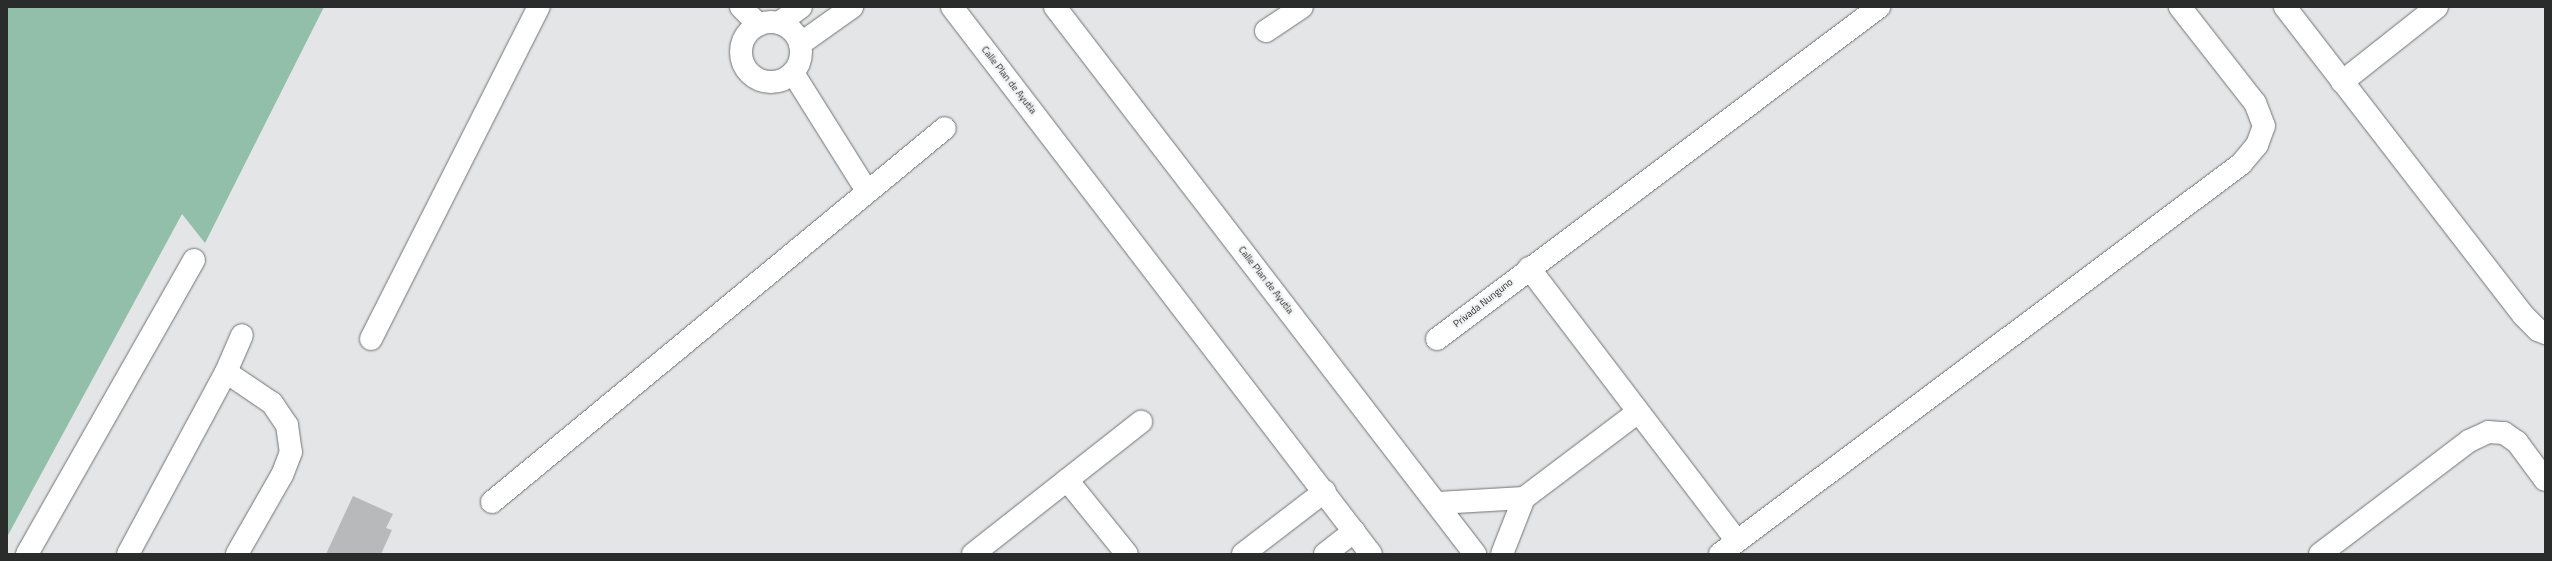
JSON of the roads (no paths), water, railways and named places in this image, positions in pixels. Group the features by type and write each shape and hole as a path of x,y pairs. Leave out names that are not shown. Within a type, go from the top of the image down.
{"street":[{"path":"371,339 539,7"},
{"path":"741,7 769,24 792,31 800,44 800,59 793,73 784,80 772,82 760,81 750,74 744,65 740,53 742,41 749,31 769,24 800,7"},
{"path":"800,44 852,7"},
{"name":"Calle Plan de Ayutla","path":"952,7 1372,554"},
{"name":"Calle Plan de Ayutla","path":"1055,7 1438,503 1475,554"},
{"path":"1266,31 1302,7"},
{"name":"Privada Nunguno","path":"1437,339 1529,268 1879,7"},
{"path":"1720,554 2241,164 2257,144 2264,126 2255,103 2180,7"},
{"path":"2285,7 2524,315 2538,330 2545,333"},
{"path":"2342,82 2437,7"},
{"path":"793,73 867,191"},
{"path":"492,502 945,128"},
{"path":"28,554 194,260"},
{"path":"1529,268 1736,541"},
{"path":"128,554 226,372 242,335"},
{"path":"226,372 272,403 287,425 291,452 282,475 238,554"},
{"path":"1502,554 1524,498 1637,412"},
{"path":"973,554 1141,422"},
{"path":"2320,554 2469,441 2488,432 2504,433 2517,442 2545,480"},
{"path":"1067,480 1127,554"},
{"path":"1243,554 1325,491"},
{"path":"1438,503 1524,498"},
{"path":"1325,554 1354,530"}]}
